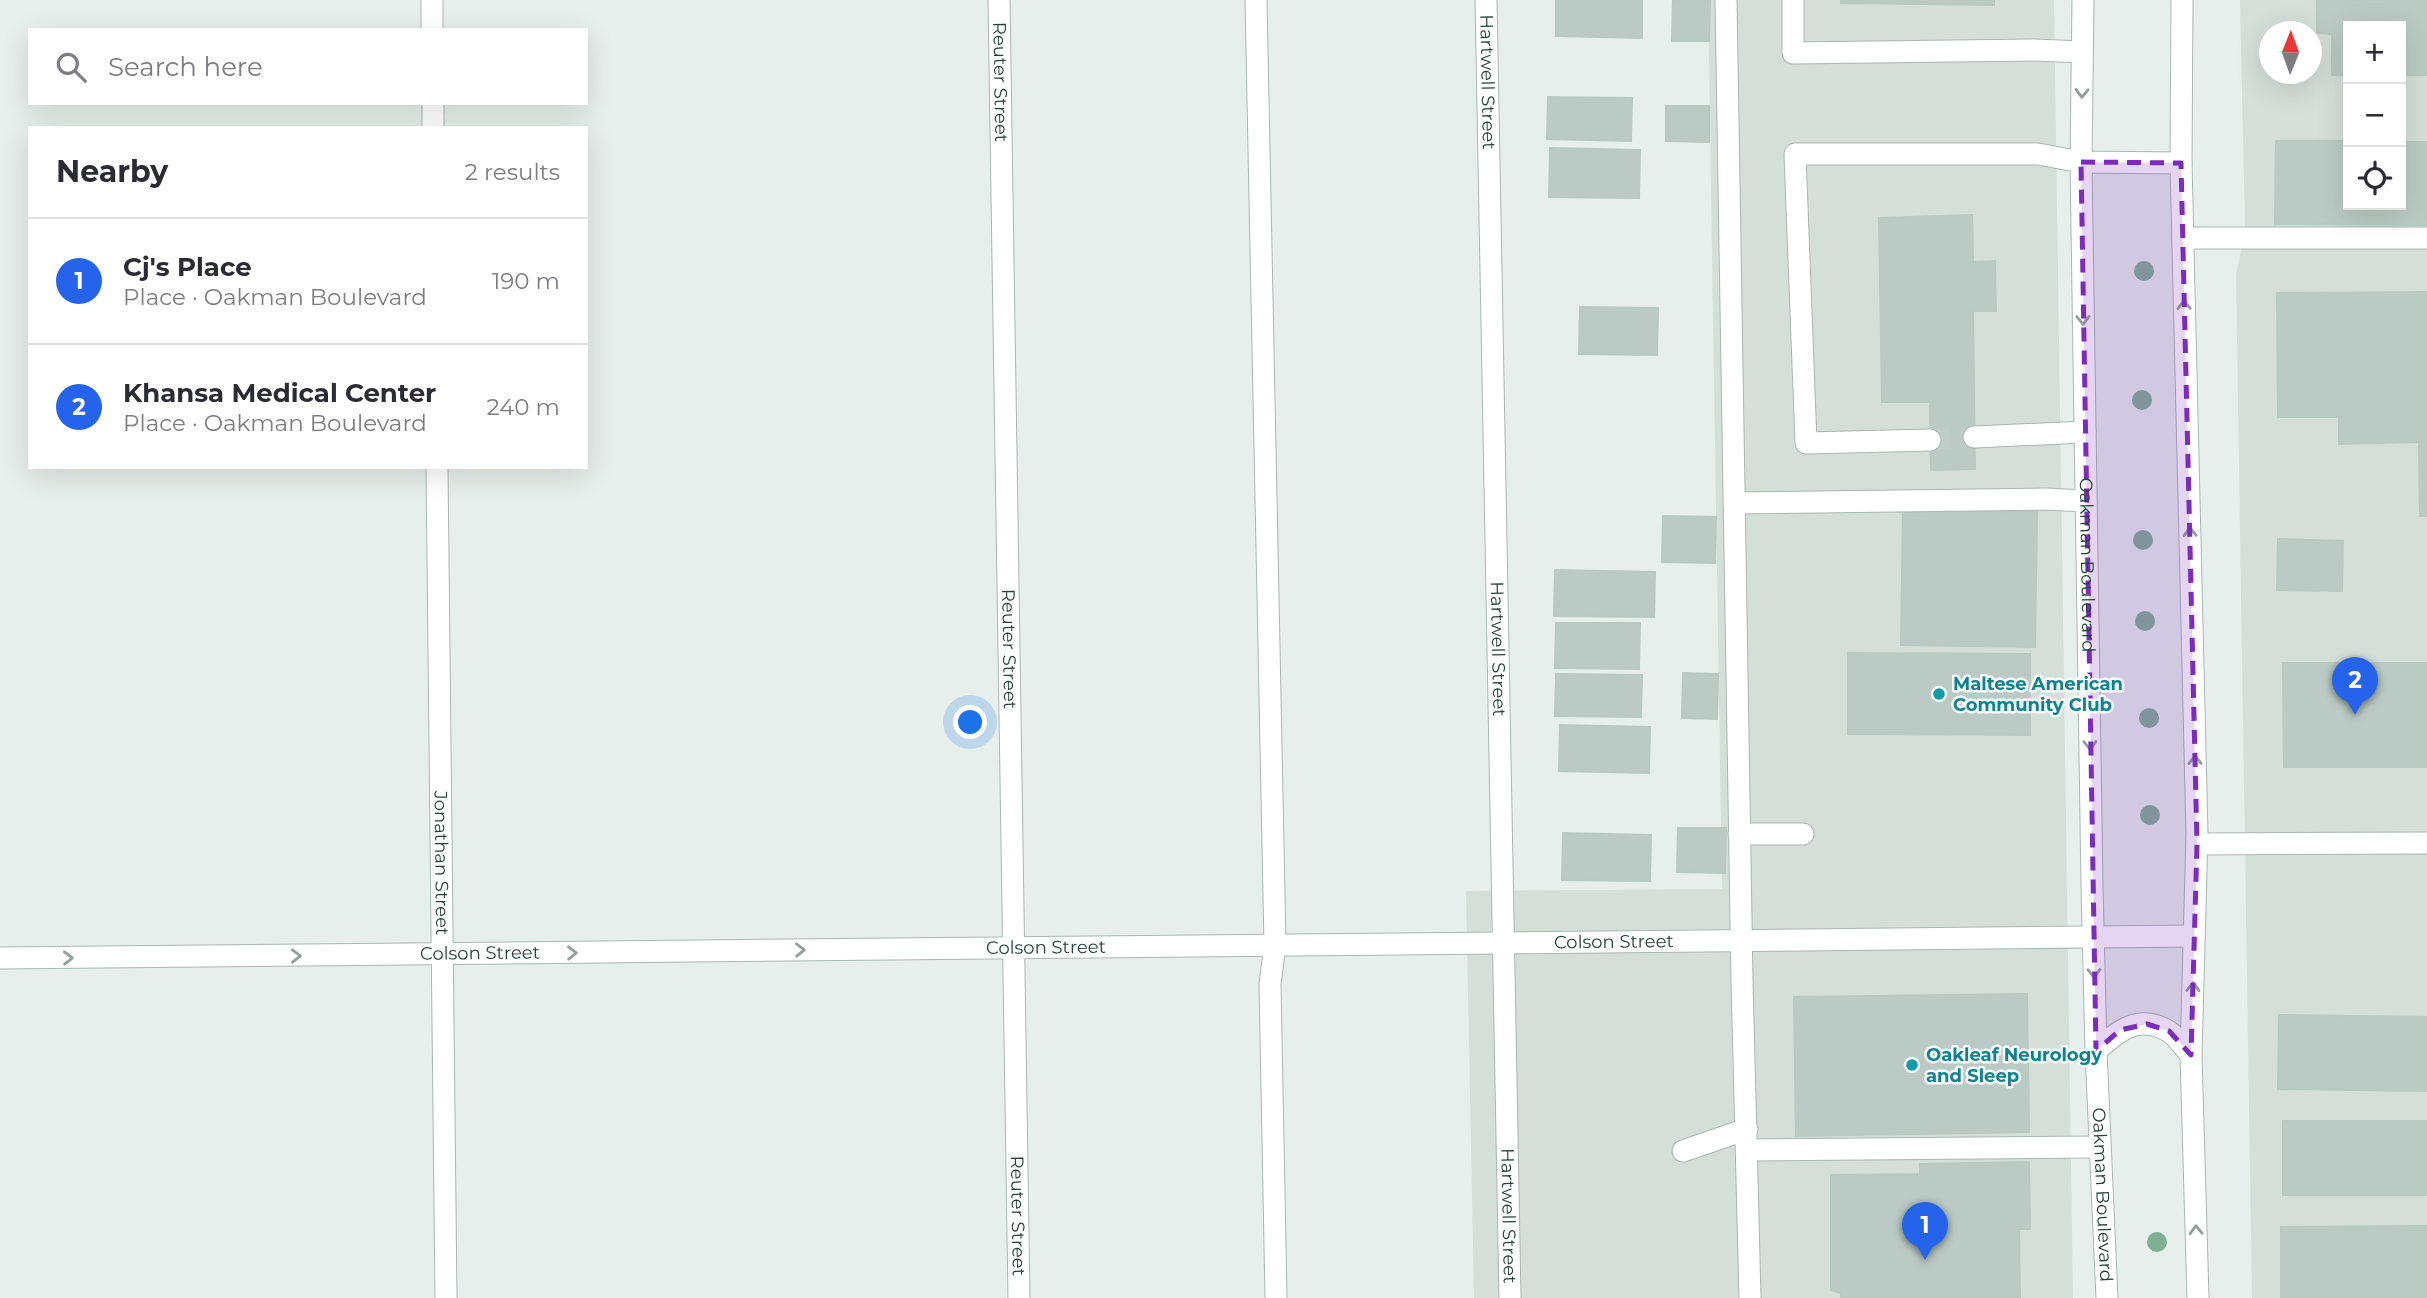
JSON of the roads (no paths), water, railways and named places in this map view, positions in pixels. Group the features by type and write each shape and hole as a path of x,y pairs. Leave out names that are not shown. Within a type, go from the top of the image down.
{"street":[{"path":"432,0 432,28"},
{"name":"Reuter Street","path":"999,0 1019,1298"},
{"path":"1256,0 1275,945 1270,985 1276,1298"},
{"name":"Hartwell Street","path":"1486,0 1510,1298"},
{"path":"1726,0 1739,834 1750,1298"},
{"path":"1793,0 1793,53 2035,50 2082,52"},
{"name":"Oakman Boulevard","path":"2083,0 2081,162 2093,937 2107,1298"},
{"path":"2182,0 2181,163 2197,844 2191,1055 2198,1298"},
{"path":"433,105 433,126"},
{"path":"1930,440 1806,443 1795,154 2038,154 2081,162 2181,163"},
{"path":"2183,238 2427,238"},
{"path":"1974,437 2085,432"},
{"name":"Jonathan Street","path":"437,469 446,1298"},
{"path":"1734,503 2045,499 2086,501"},
{"path":"1739,834 1803,834"},
{"path":"2197,844 2427,843"},
{"name":"Colson Street","path":"0,958 2194,936"},
{"path":"2096,1051 2120,1030 2147,1024 2169,1031 2191,1055"},
{"path":"1683,1151 1747,1140 2100,1147"}],"tunnel":[{"path":"1930,440 1974,437"}],"place":[{"name":"Maltese American Community Club","path":"1939,694"},
{"name":"Khansa Medical Center","path":"2355,715"},
{"name":"Oakleaf Neurology and Sleep","path":"1912,1065"},
{"name":"Cj's Place","path":"1925,1260"}]}
